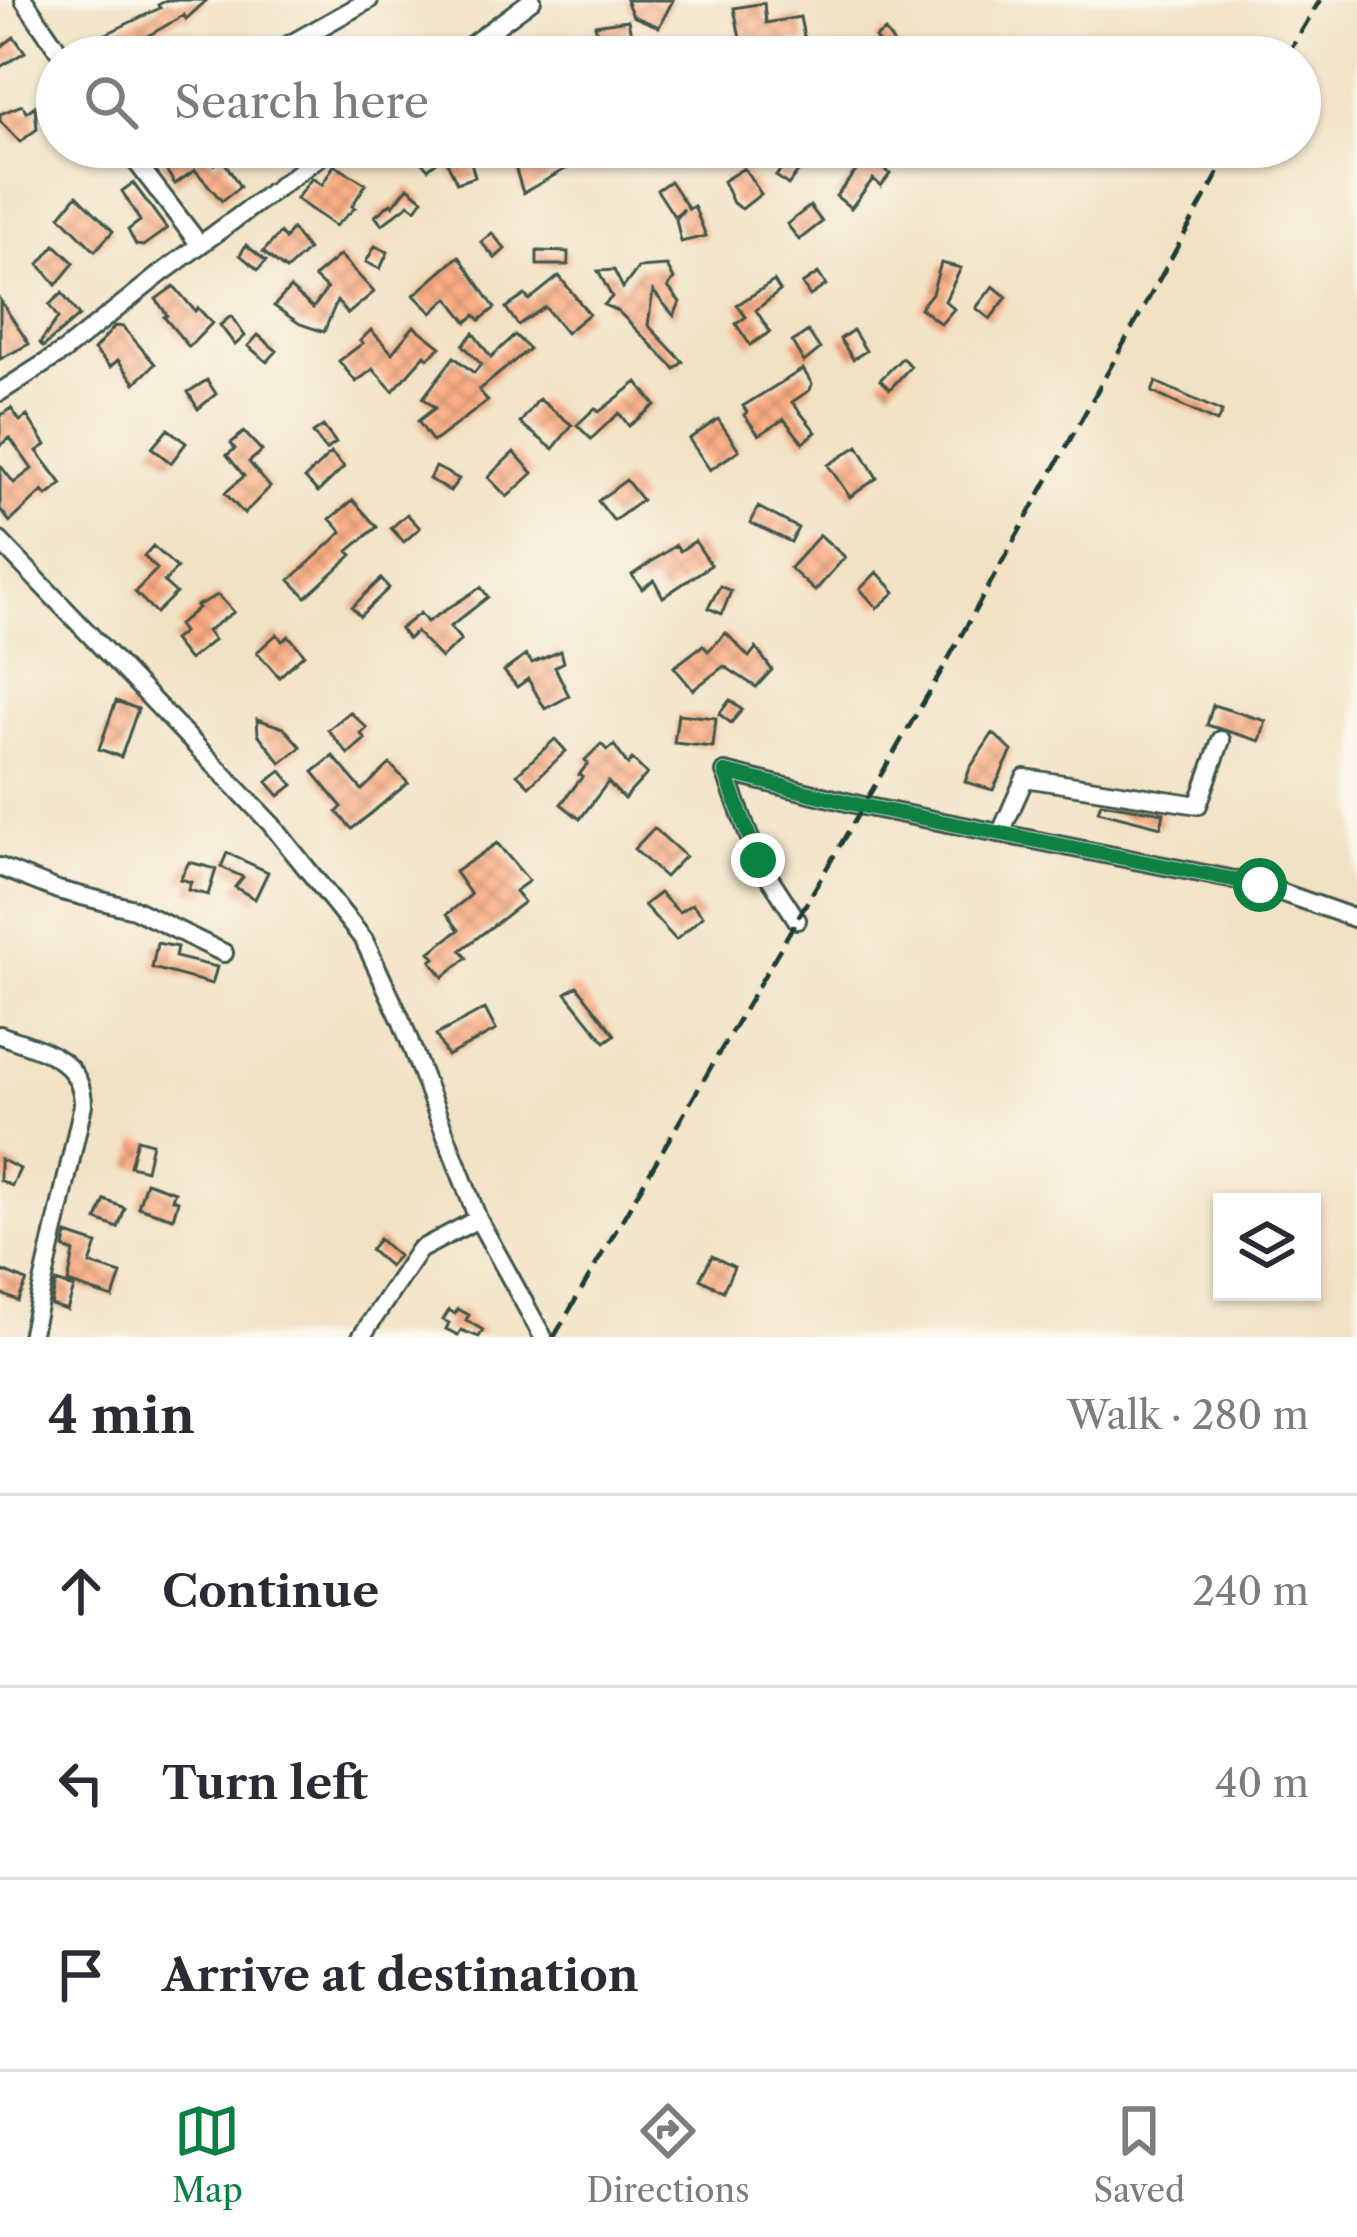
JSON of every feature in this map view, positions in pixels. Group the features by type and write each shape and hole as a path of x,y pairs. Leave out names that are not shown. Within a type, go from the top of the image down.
{"street":[{"path":"24,0 49,36"},
{"path":"305,36 369,0"},
{"path":"483,36 532,0"},
{"path":"141,168 200,245"},
{"path":"0,392 64,351 304,168"},
{"path":"0,541 271,824 364,940 402,1022 478,1219 543,1337"},
{"path":"1001,832 1025,778 1206,806 1221,740"},
{"path":"797,920 758,860 725,772 863,806 1260,885 1357,920"},
{"path":"0,867 58,890 134,909 224,953"},
{"path":"0,1035 64,1061 83,1087 32,1337"},
{"path":"361,1337 419,1250 478,1219"}],"building":[{"path":"167,0 207,0 186,19 184,15 148,36 104,35 160,8"},
{"path":"626,0 673,0 659,27 633,16"},
{"path":"764,3 766,23 800,17 804,36 740,36 734,8"},
{"path":"628,20 631,36 598,36 595,25"},
{"path":"14,37 25,52 0,67 0,48"},
{"path":"22,105 27,112 35,106 36,130 20,142 0,121 0,114"},
{"path":"165,168 228,168 240,187 222,201 195,170 175,184"},
{"path":"332,168 366,184 355,208 335,226 296,199 312,178 322,185"},
{"path":"450,168 473,168 475,177 457,183"},
{"path":"515,168 567,168 523,193"},
{"path":"744,168 761,194 742,209 733,203 723,181"},
{"path":"782,168 801,168 788,185 776,176"},
{"path":"852,168 883,168 890,174 881,186 873,179 851,208 836,196 856,171"},
{"path":"670,181 689,209 694,206 706,236 681,242 676,219 684,209 674,216 657,190"},
{"path":"133,183 167,229 143,246 136,245 128,230 140,221 122,191"},
{"path":"408,187 423,199 416,209 409,204 382,225 375,216 393,206"},
{"path":"77,195 113,231 95,251 60,216"},
{"path":"810,206 822,222 799,240 787,224"},
{"path":"292,229 308,250 286,270 263,252 280,233 285,239"},
{"path":"492,233 505,249 495,258 481,242"},
{"path":"55,245 74,263 56,285 39,264"},
{"path":"246,245 266,261 258,270 240,255"},
{"path":"375,246 388,252 380,269 366,262"},
{"path":"537,251 568,252 568,265 537,265"},
{"path":"340,255 374,292 348,314 337,301 324,332 300,324 274,306 290,288 313,308 327,289 314,277"},
{"path":"459,256 495,308 480,320 475,315 467,322 448,298 432,313 414,295"},
{"path":"941,263 961,268 945,301 954,309 941,324 920,308 932,293"},
{"path":"667,266 674,279 668,287 680,302 674,316 653,291 648,325 683,362 675,369 618,311 604,305 612,297 598,271 614,270 623,288 638,268"},
{"path":"818,273 826,285 810,296 802,284"},
{"path":"559,276 589,314 566,333 545,307 518,325 506,308 525,295 529,300"},
{"path":"774,281 780,291 756,310 770,332 750,345 736,324 746,317 737,305"},
{"path":"174,286 212,323 189,347 164,317 156,299"},
{"path":"993,286 1007,297 990,319 976,308"},
{"path":"62,293 79,316 43,347 40,343 58,318 49,305"},
{"path":"0,300 29,344 0,359"},
{"path":"231,316 245,336 235,345 220,325"},
{"path":"115,326 123,327 155,364 135,383 118,360 110,367 94,350"},
{"path":"414,326 441,347 428,358 425,355 393,391 373,369 356,382 339,361 363,343 360,341 371,330 392,353"},
{"path":"853,330 866,351 853,359 840,339"},
{"path":"808,331 820,349 804,362 792,342"},
{"path":"473,333 491,357 515,335 529,349 479,390 488,401 433,442 418,421 435,408 423,398 454,357 474,373 481,364 463,345"},
{"path":"258,335 277,351 267,362 248,346"},
{"path":"902,358 911,366 890,389 880,380"},
{"path":"803,369 812,384 810,390 792,402 816,432 803,443 784,419 759,435 743,406"},
{"path":"207,380 216,394 198,409 188,392"},
{"path":"637,382 655,405 629,426 619,413 591,439 577,425 595,408 599,412"},
{"path":"1156,382 1222,412 1217,422 1152,392"},
{"path":"539,399 572,425 553,449 520,423"},
{"path":"11,408 20,421 27,416 46,445 37,451 62,484 47,496 43,491 10,522 0,509 0,465 14,483 32,469 10,438 0,446 0,416"},
{"path":"718,419 739,450 710,470 689,439"},
{"path":"323,426 336,443 326,450 313,433"},
{"path":"168,429 186,443 171,463 152,448"},
{"path":"244,432 262,451 249,462 270,487 244,514 225,493 244,476 227,455 235,449 231,443"},
{"path":"858,446 877,478 850,497 828,465"},
{"path":"514,452 533,473 507,497 488,477"},
{"path":"331,453 344,467 318,492 305,478"},
{"path":"436,467 459,479 450,491 429,479"},
{"path":"626,480 642,500 614,521 598,501"},
{"path":"353,500 377,527 306,597 290,580 342,532 330,519"},
{"path":"758,507 798,528 791,542 751,523"},
{"path":"407,514 420,528 404,542 391,528"},
{"path":"820,535 845,557 815,591 790,568"},
{"path":"695,541 711,565 663,597 654,580 642,589 632,575 676,545 680,551"},
{"path":"153,546 177,568 164,582 176,593 156,613 135,592 157,569 144,556"},
{"path":"877,572 895,592 877,608 860,589"},
{"path":"381,579 389,588 360,616 352,607"},
{"path":"720,586 731,591 722,614 708,608"},
{"path":"481,587 488,597 450,627 461,640 441,658 416,632 408,639 400,629 420,613 427,622"},
{"path":"218,595 234,612 207,631 214,640 189,660 173,640 183,632 178,625 196,606"},
{"path":"726,633 749,657 756,648 772,670 756,687 724,666 693,690 674,667 703,645 708,651"},
{"path":"277,634 282,641 289,636 304,654 279,677 257,652"},
{"path":"561,651 564,662 555,667 569,696 545,709 528,679 517,687 504,671 526,655 532,663"},
{"path":"730,700 742,710 731,723 719,714"},
{"path":"116,701 138,709 121,757 99,749"},
{"path":"1213,705 1266,721 1260,741 1207,725"},
{"path":"350,712 367,728 361,734 365,739 348,754 328,730"},
{"path":"678,714 716,718 713,747 674,743"},
{"path":"257,719 284,728 301,747 281,763 258,734"},
{"path":"993,733 1012,751 993,790 965,782"},
{"path":"555,739 566,751 529,786 517,774"},
{"path":"601,744 607,750 614,745 628,765 632,759 647,774 624,799 608,782 580,819 561,804 582,777 585,760"},
{"path":"333,756 362,790 390,764 408,783 352,829 337,812 342,807 313,772"},
{"path":"281,771 293,785 279,796 267,782"},
{"path":"1101,803 1164,813 1161,827 1098,811"},
{"path":"654,828 685,856 665,877 634,849"},
{"path":"497,843 529,881 515,891 524,902 461,950 467,958 443,977 430,952 459,930 447,914 471,895 455,872"},
{"path":"227,853 268,872 255,899 235,887 243,877 221,867"},
{"path":"189,862 216,869 208,895 188,890 191,882 180,879"},
{"path":"660,893 679,912 692,904 703,916 676,940 644,905"},
{"path":"157,943 177,947 175,957 217,967 212,984 152,968"},
{"path":"577,986 615,1035 605,1042 566,993"},
{"path":"485,1009 496,1030 447,1056 436,1035"},
{"path":"137,1139 152,1143 146,1170 130,1166"},
{"path":"0,1159 20,1169 12,1186 0,1180"},
{"path":"146,1182 175,1192 172,1199 178,1201 173,1218 138,1207"},
{"path":"105,1200 125,1208 118,1228 97,1220"},
{"path":"67,1234 97,1244 90,1264 121,1274 113,1298 68,1283 74,1252 64,1248"},
{"path":"379,1239 398,1256 389,1266 370,1250"},
{"path":"712,1256 734,1267 723,1291 700,1279"},
{"path":"0,1270 27,1281 18,1301 0,1293"},
{"path":"56,1282 74,1288 67,1310 51,1305"},
{"path":"458,1309 483,1330 479,1337 446,1329 449,1323 443,1320 449,1310 455,1314"}],"railway":[{"path":"1299,36 1320,0"},
{"path":"554,1337 942,670 1221,168"}],"route":[{"path":"758,860 725,772 863,806 1260,885"}]}
